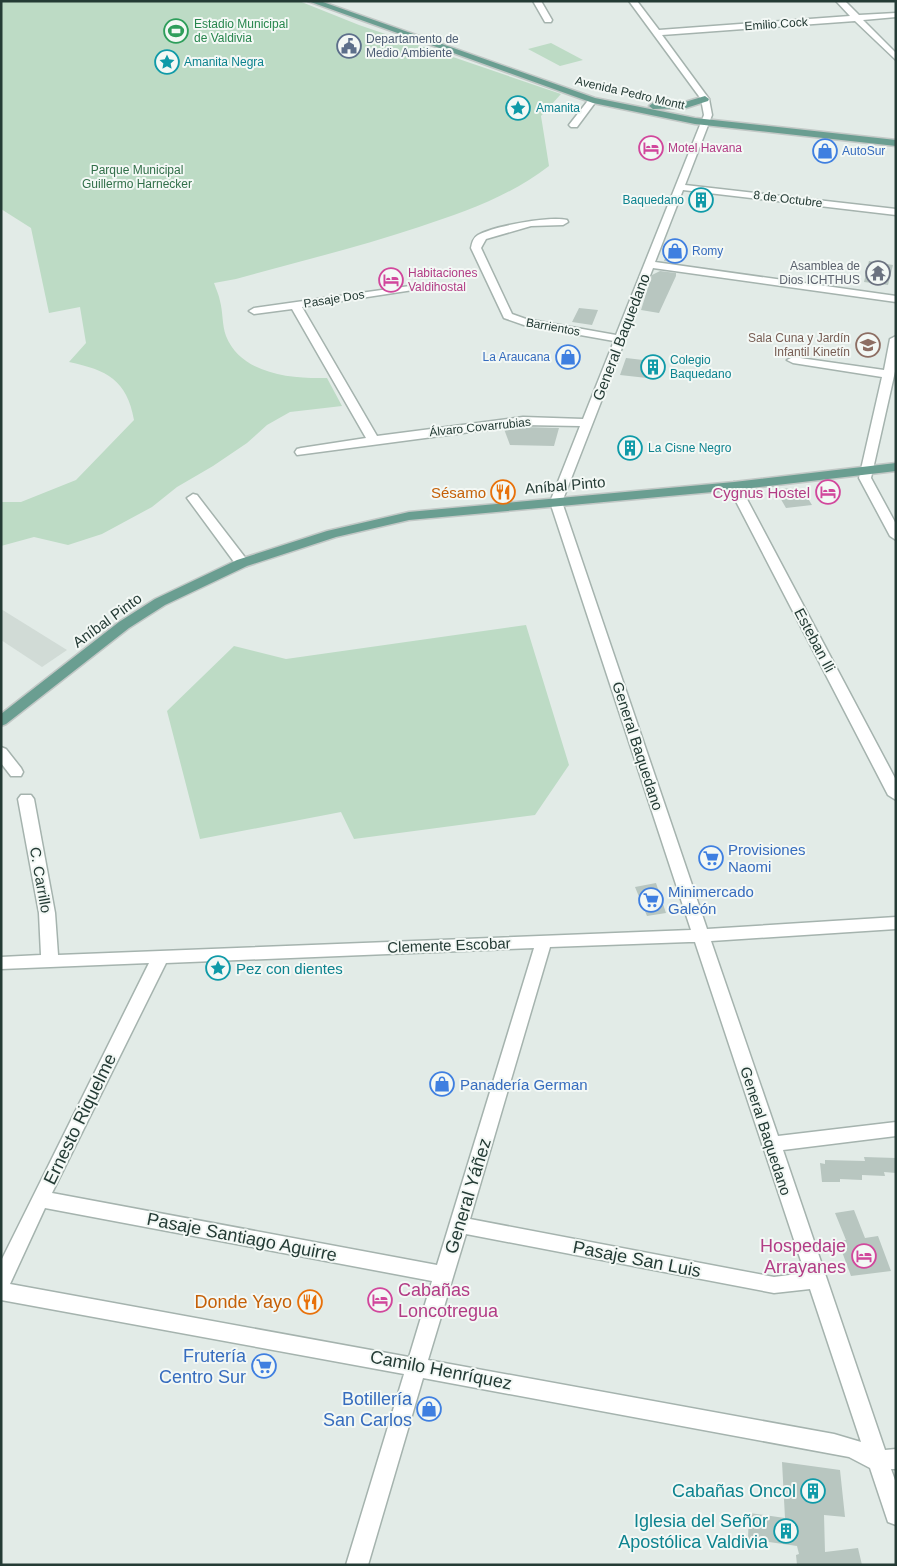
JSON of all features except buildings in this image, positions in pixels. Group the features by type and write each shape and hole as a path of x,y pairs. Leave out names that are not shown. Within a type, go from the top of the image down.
{"main road":[{"name":"Avenida Pedro Montt","path":"312,1 593,100 664,116 896,136"},
{"name":"Avenida Pedro Montt","path":"335,1 431,36 600,93 707,119 896,143"},
{"path":"421,40 431,36"},
{"path":"653,106 681,106 705,99"},
{"name":"Aníbal Pinto","path":"1,721 124,624 191,586 242,563 332,534 381,521 428,514 734,486 896,467"}],"street":[{"path":"537,1 548,20"},
{"path":"633,1 705,99 707,119"},
{"path":"840,1 896,58"},
{"name":"Emilio Cock","path":"656,33 896,15"},
{"path":"574,125 593,100"},
{"name":"General Baquedano","path":"707,119 556,502 816,1280 886,1460 896,1515"},
{"name":"8 de Octubre","path":"680,187 896,212"},
{"name":"Barrientos","path":"563,222 530,223 482,237 477,242 476,248 508,316 524,322 620,338"},
{"path":"650,264 896,299"},
{"name":"Pasaje Dos","path":"254,311 413,287"},
{"path":"295,305 373,440"},
{"path":"896,339 865,478 896,536"},
{"path":"793,360 887,374"},
{"name":"Álvaro Covarrubias","path":"301,452 373,440 523,421 587,423"},
{"name":"Esteban Ili","path":"734,486 896,795"},
{"path":"193,498 242,563"},
{"path":"1,752 16,772"},
{"name":"C. Carrillo","path":"26,799 47,913 50,961"},
{"name":"Clemente Escobar","path":"1,963 701,935 896,924"},
{"name":"General Yáñez","path":"357,1565 544,941"},
{"name":"Ernesto Riquelme","path":"1,1282 40,1199 160,958"},
{"path":"771,1144 896,1128"},
{"name":"Pasaje Santiago Aguirre","path":"40,1199 444,1275"},
{"name":"Pasaje San Luis","path":"459,1225 774,1284 816,1280"},
{"name":"Camilo Henríquez","path":"1,1291 834,1444 886,1460"}],"shaded area":[{"path":"1,609 67,650 42,667 1,640"}],"green space":[{"name":"Parque Municipal Guillermo Harnecker","path":"1,1 299,1 359,25 561,94 541,116 549,166 503,195 453,215 351,248 236,279 214,283 220,299 226,336 233,349 243,359 269,372 298,377 327,378 342,406 290,412 267,425 247,443 177,487 152,507 102,534 68,545 34,537 1,546 1,502 21,502 76,480 134,420 126,395 113,379 94,369 69,362 86,343 80,307 49,313 31,228 1,209"},
{"path":"551,43 583,60 560,66 528,49"},
{"path":"526,625 569,765 535,815 354,839 341,812 200,839 167,711 234,646 286,659"}],"place":[{"name":"Estadio Municipal de Valdivia","path":"176,31"},
{"name":"Departamento de Medio Ambiente","path":"349,46"},
{"name":"Amanita Negra","path":"167,62"},
{"name":"Amanita","path":"518,108"},
{"name":"Motel Havana","path":"651,148"},
{"name":"AutoSur","path":"825,151"},
{"name":"Baquedano","path":"701,200"},
{"name":"Romy","path":"675,251"},
{"name":"Asamblea de Dios ICHTHUS","path":"878,273"},
{"name":"Habitaciones Valdihostal","path":"391,280"},
{"name":"Sala Cuna y Jardín Infantil Kinetín","path":"868,345"},
{"name":"La Araucana","path":"568,357"},
{"name":"Colegio Baquedano","path":"653,367"},
{"name":"La Cisne Negro","path":"630,448"},
{"name":"Sésamo","path":"503,492"},
{"name":"Cygnus Hostel","path":"828,492"},
{"name":"Provisiones Naomi","path":"711,858"},
{"name":"Minimercado Galeón","path":"651,900"},
{"name":"Pez con dientes","path":"218,968"},
{"name":"Panadería German","path":"442,1084"},
{"name":"Hospedaje Arrayanes","path":"864,1256"},
{"name":"Cabañas Loncotregua","path":"380,1300"},
{"name":"Donde Yayo","path":"310,1302"},
{"name":"Frutería Centro Sur","path":"264,1366"},
{"name":"Botillería San Carlos","path":"429,1409"},
{"name":"Cabañas Oncol","path":"813,1491"},
{"name":"Iglesia del Señor Apostólica Valdivia","path":"786,1531"}]}
